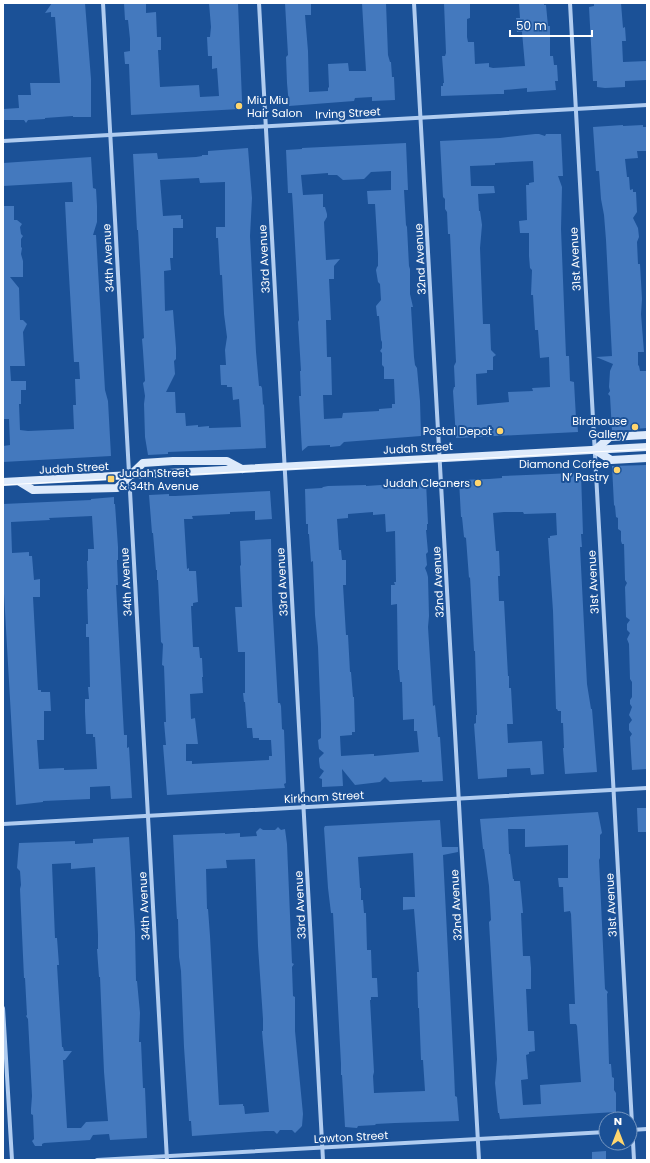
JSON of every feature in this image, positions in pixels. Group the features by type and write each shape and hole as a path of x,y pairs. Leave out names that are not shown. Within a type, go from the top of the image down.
{"street":[{"name":"34th Avenue","path":"103,3 167,1158"},
{"name":"33rd Avenue","path":"259,3 323,1160"},
{"name":"32nd Avenue","path":"414,3 479,1160"},
{"name":"31st Avenue","path":"570,3 614,790 630,1111"},
{"name":"Irving Street","path":"3,141 647,105"},
{"path":"647,435 610,437 595,450 611,460 647,458"},
{"name":"Judah Street","path":"3,482 647,446"},
{"name":"Judah Street","path":"20,482 33,490 117,488 143,463 166,461 227,461 242,469"},
{"name":"Kirkham Street","path":"3,824 647,788"},
{"path":"3,1008 12,1160"},
{"name":"Lawton Street","path":"97,1160 167,1158 322,1147 598,1132"}],"building":[{"path":"52,3 85,3 91,79 91,117 73,116 45,118 28,120 26,123 24,120 3,120 3,109 19,108 18,95 31,95 30,83 60,83 55,17 51,17 51,12 45,13"},
{"path":"124,3 146,3 146,13 156,12 157,37 161,37 161,50 158,50 160,87 199,85 200,97 219,96 217,68 212,69 212,56 208,56 207,37 210,37 211,27 209,3 238,3 242,100 242,106 240,109 131,115 129,64 125,64 124,52 130,51 130,39 128,20 125,20"},
{"path":"285,3 311,3 311,15 305,15 309,92 328,91 328,64 348,63 349,71 366,71 362,3 386,3 388,55 391,62 392,77 394,77 395,100 372,101 372,97 355,98 354,101 289,106"},
{"path":"444,3 470,3 470,18 467,19 467,37 468,42 474,42 475,64 489,63 489,67 493,68 525,66 522,32 517,32 516,18 520,18 519,3 544,3 544,5 546,5 548,26 550,26 550,56 553,56 554,65 557,65 558,81 555,81 556,90 527,92 527,88 504,90 504,94 441,96 441,86 443,86 444,83 442,56 445,56 446,53"},
{"path":"594,3 621,3 623,28 625,27 626,41 622,41 623,62 647,61 647,80 625,81 625,87 597,87 597,81 593,81 589,7 594,6"},
{"path":"643,125 643,127 647,127 647,151 637,151 638,158 625,159 630,190 633,189 633,192 636,192 637,212 633,218 638,228 639,237 637,242 638,264 640,264 642,299 641,314 644,352 638,352 638,365 640,371 647,371 647,428 612,431 610,396 608,394 610,391 610,371 613,364 596,357 612,356 604,215 599,171 596,171 593,127"},
{"path":"535,134 545,136 546,134 561,134 563,176 558,176 562,187 561,229 566,356 569,356 570,381 574,382 578,432 456,438 453,391 455,387 454,366 456,362 450,234 448,234 447,212 445,209 445,199 443,197 440,141 500,138","holes":["533,161 534,182 526,185 527,220 519,221 520,233 529,233 529,256 530,268 532,270 531,295 533,295 535,330 538,330 540,358 549,357 550,387 532,388 533,391 508,392 509,402 477,405 476,374 487,373 487,370 493,370 493,357 496,355 491,350 490,324 483,324 480,248 482,225 478,194 495,193 494,186 471,186 470,166"]},
{"path":"406,143 408,190 404,190 410,269 410,294 413,307 411,307 414,357 417,368 420,401 421,436 344,442 340,446 330,447 330,445 308,446 302,451 299,396 301,396 301,371 299,320 292,193 288,193 286,150","holes":["391,171 391,190 367,191 368,204 375,204 378,254 378,266 376,270 378,282 380,284 381,300 376,306 377,316 379,316 382,342 382,348 380,351 382,353 384,379 394,379 395,404 392,404 392,408 379,409 379,411 343,413 342,418 324,419 323,395 332,395 331,357 327,357 326,320 331,320 329,279 334,279 334,266 340,259 326,260 324,222 327,214 325,207 323,207 323,194 303,195 301,175 328,173 328,175 337,175 343,180 364,179 371,172"]},
{"path":"248,148 252,198 250,236 256,352 259,386 262,388 263,405 264,404 266,448 168,452 168,454 148,455 145,437 145,396 143,383 145,381 142,339 144,338 133,154 157,153 158,159 196,157 208,155 208,151","holes":["199,178 200,183 225,182 225,227 216,227 227,337 225,350 226,365 220,365 221,385 232,387 233,400 239,399 241,427 209,428 209,426 198,427 198,425 186,426 185,413 176,413 175,392 166,392 175,374 174,361 176,359 176,348 173,310 165,311 164,271 171,270 170,258 173,258 173,228 183,228 183,219 181,219 181,215 163,216 160,180"]},
{"path":"91,157 93,188 96,189 97,206 97,222 93,235 96,235 105,390 108,401 111,456 3,462 3,446 10,445 9,419 3,419 3,206 14,206 14,220 17,220 22,224 20,227 21,234 23,236 21,239 21,254 23,261 23,277 10,277 19,288 20,320 23,320 27,324 23,332 25,366 10,366 11,381 26,381 26,390 21,390 21,404 19,404 20,430 74,429 73,405 76,405 75,379 80,379 79,362 74,362 65,202 73,202 72,182 3,186 3,163"},
{"path":"647,465 647,769 632,770 630,737 632,734 629,730 629,724 632,720 629,715 632,707 630,700 632,697 632,682 630,679 629,644 627,639 630,633 627,630 627,624 630,620 626,617 625,587 627,583 625,580 624,544 622,544 621,541 621,531 618,529 618,518 616,517 614,505 612,466"},
{"path":"581,473 583,534 581,534 582,547 580,547 587,684 592,709 597,772 565,774 563,723 561,723 561,711 556,709 553,611 548,538 550,538 550,536 557,535 556,513 524,514 523,512 504,512 493,513 496,551 499,551 499,601 504,601 508,676 509,688 511,688 513,724 507,724 508,743 542,741 544,774 531,775 530,768 507,769 507,777 478,779 474,724 476,723 477,715 475,651 470,577 469,578 466,538 464,537 461,517 459,480 502,478 502,476"},
{"path":"426,482 428,524 426,530 428,552 426,554 427,565 425,568 428,577 428,627 433,706 435,705 438,737 440,737 443,781 422,782 422,780 390,782 385,777 380,782 355,785 342,769 343,786 322,787 322,779 319,778 324,771 320,768 319,758 324,753 319,749 318,740 321,738 321,724 318,647 313,561 311,562 308,524 306,524 305,489 322,488 328,486 366,486","holes":["373,512 373,515 385,514 386,532 395,531 396,582 394,582 395,585 391,585 391,605 397,604 398,670 400,682 402,682 403,720 414,719 414,731 417,731 419,752 374,756 374,754 341,756 340,736 352,735 352,732 355,732 354,697 350,672 348,635 346,635 343,585 346,585 346,560 342,560 341,550 339,550 337,519 348,518 348,514"]},
{"path":"270,491 272,519 255,520 255,511 192,516 193,519 184,519 187,569 189,568 189,571 196,571 198,602 193,603 193,606 191,606 193,647 199,647 200,658 202,658 203,677 203,693 190,694 191,719 195,718 198,744 186,744 186,761 192,761 192,764 269,760 269,756 272,756 271,740 259,740 259,738 253,738 252,728 247,728 243,693 245,693 245,652 238,652 235,607 242,607 240,541 271,539 272,599 278,703 280,703 281,706 282,729 284,730 285,788 167,795 163,745 166,745 164,722 166,722 164,666 162,665 163,644 161,642 158,580 149,495 169,494 169,496 175,496"},
{"path":"114,497 115,504 118,547 118,585 116,585 124,735 127,735 127,748 129,747 132,798 111,799 110,786 90,787 90,799 43,801 16,805 3,576 3,504","holes":["92,516 94,549 88,549 87,561 88,624 86,624 86,637 89,637 90,687 88,687 89,699 85,699 85,712 86,734 93,734 93,737 95,737 97,769 39,769 37,740 44,740 44,711 51,711 50,692 41,692 41,690 38,690 33,597 40,597 40,579 34,580 32,556 29,556 29,552 12,553 11,522"]},
{"path":"637,808 647,808 647,832 638,832"},
{"path":"598,812 602,833 600,835 599,860 605,989 608,992 609,1064 611,1064 612,1077 614,1078 616,1111 598,1111 598,1113 500,1119 495,1083 497,1059 489,922 491,920 489,886 480,819","holes":["508,829 525,829 525,847 568,845 568,878 558,878 559,887 563,887 564,912 570,911 571,914 575,1004 569,1004 570,1024 576,1024 577,1026 581,1082 540,1085 541,1104 523,1105 521,1080 528,1079 526,1055 529,1054 529,1052 535,1051 534,1031 528,1031 526,989 531,989 531,968 530,956 523,956 521,913 523,913 520,881 514,881 513,879 509,854"]},
{"path":"440,820 442,847 458,847 458,852 443,855 455,1096 457,1097 459,1121 375,1124 376,1125 358,1126 357,1128 345,1127 333,913 331,913 328,888 325,826","holes":["413,853 415,897 403,897 403,910 414,909 419,972 417,972 421,1060 423,1060 425,1091 374,1093 370,1000 371,997 378,997 377,978 372,978 371,950 367,950 366,913 364,913 363,900 361,900 358,857"]},
{"path":"278,827 281,830 285,829 287,844 292,963 294,964 292,967 293,996 295,997 295,1031 303,1114 302,1126 295,1133 292,1130 280,1130 277,1134 274,1131 265,1131 192,1136 191,1121 189,1121 184,1047 173,835 240,833 240,837 257,836 256,832 260,828 263,830 275,830","holes":["255,859 258,946 263,1019 262,1031 269,1112 245,1114 243,1104 219,1105 210,936 207,909 206,869 227,868 226,860"]},
{"path":"129,837 135,932 136,981 140,1013 139,1042 141,1042 143,1088 145,1088 147,1138 110,1140 109,1134 93,1135 90,1140 44,1143 42,1146 35,1146 32,1141 34,1139 33,1115 31,1114 32,1096 28,1019 26,1016 24,978 21,885 20,871 17,868 19,843 75,841 75,844 93,843 93,839","holes":["71,863 71,869 95,867 98,935 97,949 100,977 104,1072 108,1121 86,1122 81,1128 67,1128 63,1060 65,1060 72,1051 64,1051 62,1047 57,965 59,965 57,938 55,938 52,864"]},
{"path":"606,1151 606,1160 592,1160 592,1152"}],"tram line":[{"path":"3,485 647,449"}],"place":[{"name":"Miu Miu Hair Salon","path":"239,106"},
{"name":"Birdhouse Gallery","path":"635,427"},
{"name":"Postal Depot","path":"500,431"},
{"name":"Diamond Coffee N’ Pastry","path":"617,470"},
{"name":"Judah Street & 34th Avenue","path":"111,479"},
{"name":"Judah Cleaners","path":"478,483"}]}
